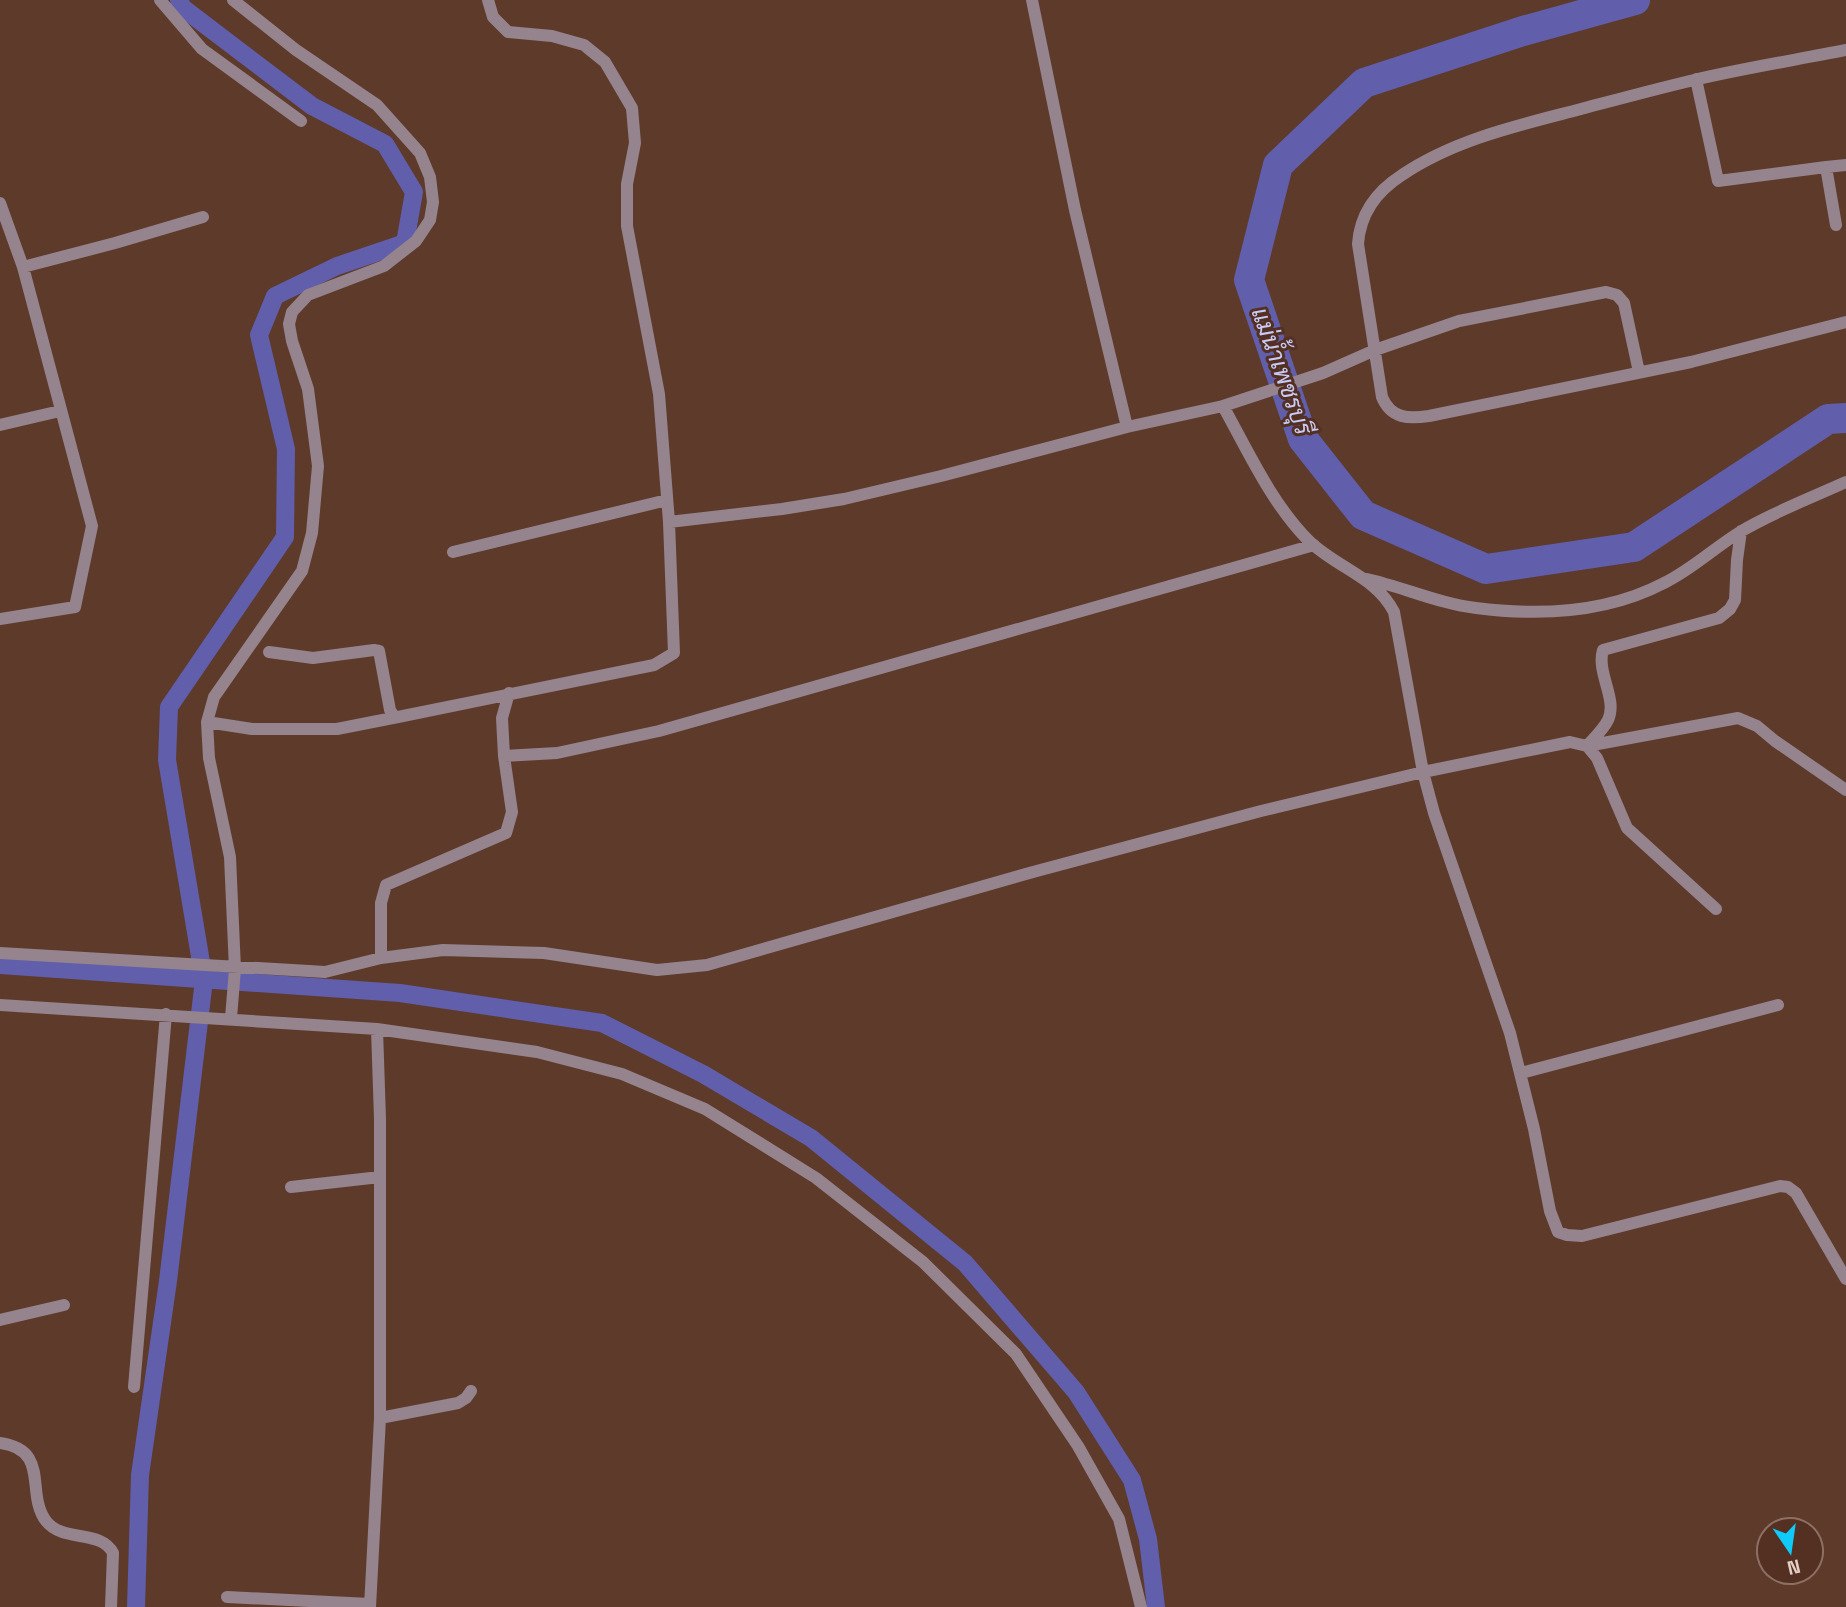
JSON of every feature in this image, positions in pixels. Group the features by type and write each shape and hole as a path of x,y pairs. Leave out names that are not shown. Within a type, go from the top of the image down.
{"street":[{"path":"160,0 202,49 301,121"},
{"path":"231,1018 235,969 230,857 209,758 207,722 214,697 302,571 312,533 318,466 308,388 289,324 292,312 307,295 384,266 416,242 430,220 433,202 430,177 420,153 377,105 296,50 233,0"},
{"path":"207,722 252,729 337,729 654,665 674,653 669,522 659,394 627,226 627,184 635,143 632,108 605,62 584,45 560,37 508,32 493,17 488,0"},
{"path":"1032,0 1075,210 1127,427"},
{"path":"1846,51 1696,79 1486,135 1428,159 1400,176 1370,205 1359,232 1358,244 1384,403 1393,413 1404,418 1429,416 1691,362 1846,322"},
{"path":"1696,79 1718,181 1846,164"},
{"path":"1826,167 1836,225"},
{"path":"0,203 23,267 92,526 75,607 0,619"},
{"path":"23,267 203,217"},
{"path":"669,522 844,499 1127,427 1223,406 1323,373 1375,350 1459,321 1606,292 1617,295 1624,303 1639,372"},
{"path":"1223,406 1278,502 1314,545 1364,579 1388,601 1397,624 1423,772 1434,813 1521,1073 1550,1211 1558,1232 1582,1236 1780,1185 1796,1193 1846,1279"},
{"path":"0,425 60,411"},
{"path":"1364,579 1472,608 1513,612 1571,611 1604,605 1644,593 1667,582 1741,531 1846,482"},
{"path":"453,552 667,500"},
{"path":"1587,746 1609,718 1610,704 1600,660 1603,650 1719,618 1730,609 1735,600 1741,531"},
{"path":"504,756 557,753 659,731 1314,545"},
{"path":"269,652 313,658 374,650 379,652 390,710 398,717"},
{"path":"381,958 381,904 386,885 506,833 512,812 502,718 509,693"},
{"path":"0,953 235,969 325,972 381,958 443,950 544,953 657,970 707,965 1207,825 1423,772 1559,743 1570,742 1587,746 1738,718 1757,726 1774,741 1846,790"},
{"path":"1587,746 1597,758 1628,828 1716,909"},
{"path":"0,1005 377,1029 537,1052 622,1074 705,1109 816,1178 923,1262 1016,1353 1078,1446 1119,1519 1141,1607"},
{"path":"1521,1073 1778,1005"},
{"path":"135,1387 171,1015"},
{"path":"227,1597 370,1606 380,1418 377,1029"},
{"path":"291,1186 380,1177"},
{"path":"0,1320 64,1304"},
{"path":"380,1418 458,1403 471,1391"},
{"path":"0,1443 19,1448 28,1456 42,1511 48,1523 72,1536 104,1541 110,1546 113,1553 111,1607"}],"waterway":[{"path":"136,1607 140,1475 168,1281 204,980 167,760 169,707 285,537 286,449 259,335 275,296 337,266 405,243 414,192 385,144 312,106 183,8 179,0"},
{"name":"แม่น้ำเพชรบุรี","path":"1635,0 1523,31 1364,83 1278,165 1249,280 1303,439 1363,515 1486,569 1634,547 1828,419 1846,418"},
{"path":"0,965 400,993 602,1023 703,1074 811,1138 965,1263 1076,1392 1132,1480 1148,1539 1156,1607"}]}
